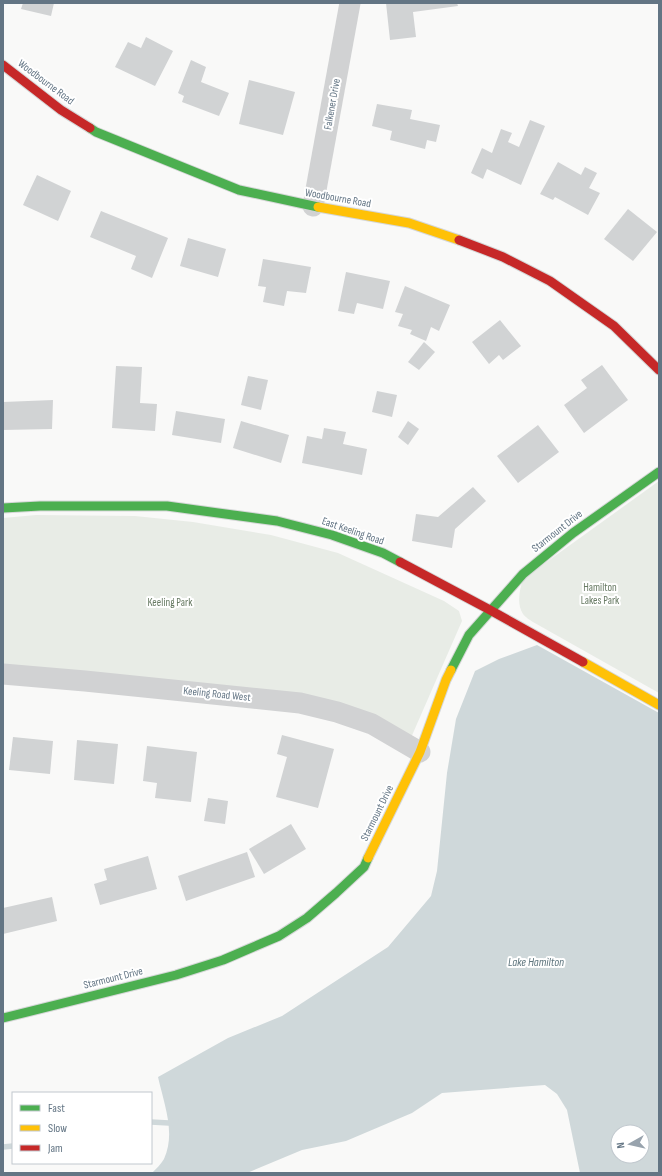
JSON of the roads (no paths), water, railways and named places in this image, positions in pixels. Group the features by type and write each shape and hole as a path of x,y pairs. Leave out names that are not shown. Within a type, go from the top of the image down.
{"street":[{"name":"Falkener Drive","path":"314,206 350,3"},
{"name":"Woodbourne Road","path":"3,65 61,110 96,132 239,190 314,206 409,223 457,239 503,257 550,281 614,326 659,370"},
{"name":"Starmount Drive","path":"3,1018 176,975 216,963 279,936 307,918 364,867 420,752 446,680 469,635 523,574 573,533 659,472"},
{"name":"East Keeling Road","path":"3,508 40,506 167,506 277,521 332,535 383,554 490,610 659,705"},
{"name":"Keeling Road West","path":"3,674 300,703 337,712 372,724 420,752"}],"water":[{"name":"Lake Hamilton","path":"537,645 659,713 659,1173 580,1173 567,1110 557,1094 545,1085 442,1093 412,1113 346,1141 302,1150 247,1173 152,1173 164,1159 169,1139 168,1118 158,1077 228,1038 282,1016 388,947 431,896 437,871 447,773 456,719 475,671 499,659"}],"waterway":[{"path":"152,1122 169,1123 176,1121"},
{"path":"3,1147 12,1146"}],"park label":[{"name":"Hamilton Lakes Park","path":"600,593"},
{"name":"Keeling Park","path":"170,602"}]}
